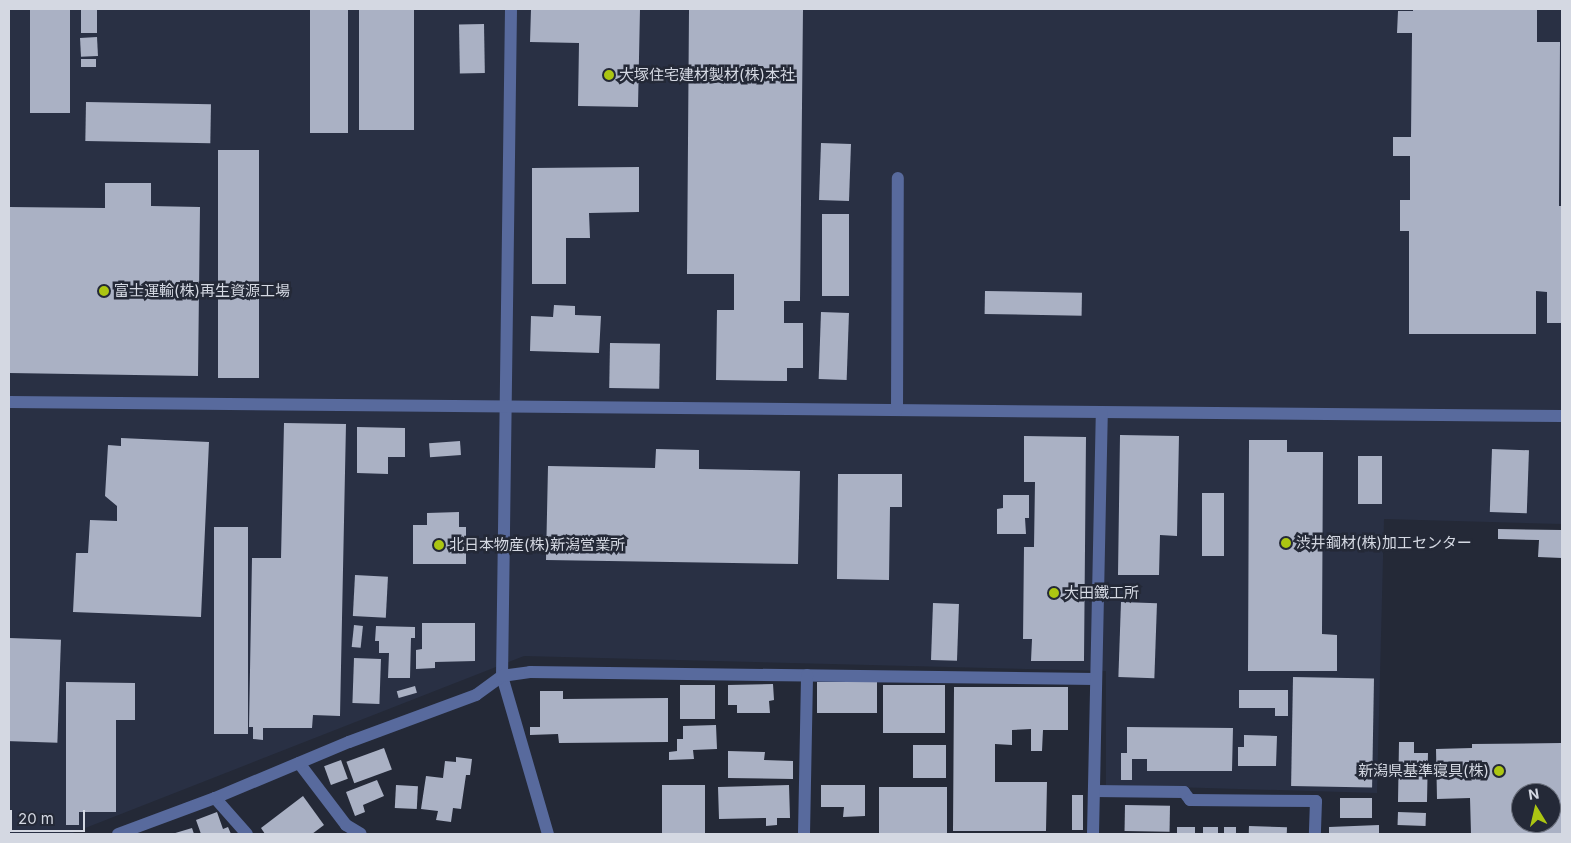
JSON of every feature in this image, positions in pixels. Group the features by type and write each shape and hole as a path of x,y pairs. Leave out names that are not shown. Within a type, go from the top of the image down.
{"street":[{"path":"511,9 502,676 548,834"},
{"path":"897,410 898,178"},
{"path":"9,402 1562,416"},
{"path":"1094,834 1095,679 1102,412"},
{"path":"118,834 215,798 298,763 476,695 502,676 530,672 1095,679"},
{"path":"804,834 807,675"},
{"path":"298,763 346,825 361,834"},
{"path":"1094,791 1184,792 1190,800 1316,801 1315,834"},
{"path":"215,798 247,834"}],"shaded area":[{"path":"9,9 1562,9 1562,524 1384,519 1377,793 1106,785 1106,671 524,656 70,834 9,834"}],"building":[{"path":"30,9 70,9 70,113 30,113"},
{"path":"310,9 348,9 348,133 310,133"},
{"path":"359,9 414,9 414,130 359,130"},
{"name":"大塚住宅建材製材(株)本社","path":"531,9 640,9 638,107 578,106 579,43 530,42"},
{"path":"689,9 803,9 800,301 784,301 784,323 803,323 803,368 787,368 787,381 716,380 717,310 734,310 734,274 687,274"},
{"path":"1413,9 1537,9 1537,42 1560,42 1559,206 1562,206 1562,323 1547,323 1547,292 1536,291 1536,334 1409,334 1409,231 1400,231 1400,200 1410,200 1410,156 1393,156 1393,137 1411,137 1412,33 1397,33 1398,11 1413,11"},
{"path":"81,10 97,10 97,33 81,33"},
{"path":"459,24 484,24 485,73 460,73"},
{"path":"97,37 98,56 81,57 80,38"},
{"path":"81,59 96,59 96,67 81,67"},
{"path":"86,102 211,104 210,143 85,141"},
{"path":"821,143 851,144 849,201 819,200"},
{"path":"218,150 259,150 259,378 218,378"},
{"path":"639,167 639,212 589,213 590,238 566,238 566,284 532,284 532,168"},
{"name":"富士運輸(株)再生資源工場","path":"105,183 151,183 151,206 200,207 198,376 9,373 9,207 105,208"},
{"path":"822,214 849,214 849,296 822,296"},
{"path":"985,291 1082,293 1082,316 985,314"},
{"path":"554,305 575,306 575,315 601,316 599,353 530,351 531,316 553,317"},
{"path":"821,312 849,313 847,380 819,379"},
{"path":"610,343 660,344 659,389 609,388"},
{"path":"284,423 346,424 340,716 313,715 312,728 263,728 263,740 253,739 253,727 249,727 252,558 281,558"},
{"path":"357,427 405,428 405,457 388,457 388,474 357,473"},
{"path":"1120,435 1179,436 1177,536 1160,535 1159,575 1118,575"},
{"name":"大田鐵工所","path":"1024,436 1086,437 1084,661 1031,661 1032,639 1023,639 1024,547 1034,547 1035,482 1024,482"},
{"path":"121,438 209,442 201,617 73,612 76,553 88,553 90,520 117,521 117,506 105,496 108,445 121,446"},
{"name":"渋井鋼材(株)加工センター","path":"1249,440 1287,440 1287,452 1323,452 1322,634 1337,635 1337,671 1248,671"},
{"path":"460,441 461,455 430,457 429,443"},
{"path":"656,449 699,450 699,469 800,471 798,564 546,560 548,466 655,468"},
{"path":"1492,449 1529,450 1527,513 1490,512"},
{"path":"1358,456 1382,456 1382,504 1358,504"},
{"path":"838,474 902,474 902,507 890,507 889,580 837,579"},
{"path":"1202,493 1224,493 1224,556 1202,556"},
{"path":"1003,495 1029,495 1029,518 1025,518 1026,534 997,534 997,509 1003,508"},
{"name":"北日本物産(株)新潟営業所","path":"459,512 459,527 466,527 466,564 413,564 413,525 427,525 427,513"},
{"path":"214,527 248,527 248,734 214,734"},
{"path":"1498,529 1562,530 1562,558 1538,557 1539,540 1498,539"},
{"path":"355,575 388,577 386,618 353,616"},
{"path":"1121,602 1157,603 1154,678 1118,677"},
{"path":"933,603 959,604 957,661 931,660"},
{"path":"422,623 475,623 475,661 435,662 435,668 416,669 416,650 422,649"},
{"path":"354,625 363,626 361,648 352,647"},
{"path":"376,626 415,627 415,638 411,638 410,678 388,678 389,653 379,653 379,641 375,641"},
{"path":"9,638 61,640 57,743 9,741"},
{"path":"354,658 381,659 379,704 352,703"},
{"path":"1293,677 1374,678 1372,787 1291,786"},
{"path":"66,682 135,683 135,720 116,720 116,812 79,812 79,825 66,825"},
{"path":"817,682 877,682 877,713 817,713"},
{"path":"773,684 774,700 769,701 770,713 737,713 737,705 728,705 728,685"},
{"path":"680,685 715,685 715,719 680,719"},
{"path":"883,685 945,685 945,733 883,733"},
{"path":"415,686 417,693 399,698 397,691"},
{"path":"954,687 1068,687 1068,730 1043,730 1042,751 1031,751 1031,729 1012,730 1012,745 995,744 995,782 1047,782 1046,831 953,831"},
{"path":"1239,690 1288,690 1288,716 1275,716 1275,708 1239,708"},
{"path":"540,691 563,691 563,699 668,698 668,742 559,743 558,734 530,735 530,727 540,727"},
{"path":"716,725 717,749 693,750 694,759 669,760 669,752 677,751 677,739 683,739 683,726"},
{"path":"1127,727 1233,728 1232,771 1147,771 1147,759 1132,759 1132,780 1121,780 1121,753 1127,753"},
{"path":"1244,735 1277,736 1276,766 1238,766 1238,747 1244,747"},
{"path":"1399,742 1414,742 1414,753 1428,753 1427,802 1398,802"},
{"name":"新潟県基準寝具(株)","path":"1562,743 1562,834 1471,834 1470,798 1437,799 1436,749 1472,748 1472,744"},
{"path":"913,745 946,745 946,778 913,778"},
{"path":"384,748 392,770 354,783 346,762"},
{"path":"728,751 765,752 764,760 793,761 793,779 728,778"},
{"path":"456,757 472,759 470,775 466,775 461,809 453,808 451,822 436,820 438,811 421,809 426,776 443,778 445,761 456,762"},
{"path":"341,760 348,779 331,785 324,766"},
{"path":"377,780 384,796 363,805 365,812 355,816 346,792"},
{"path":"396,785 418,786 417,809 395,808"},
{"path":"662,785 705,785 705,834 662,834"},
{"path":"789,785 790,818 777,818 777,825 766,826 766,818 719,819 718,787"},
{"path":"821,785 865,785 865,816 843,817 844,807 821,807"},
{"path":"879,787 947,787 947,834 879,834"},
{"path":"1072,795 1083,795 1083,830 1072,830"},
{"path":"303,796 324,825 312,834 265,834 261,828"},
{"path":"1340,798 1372,798 1372,818 1340,818"},
{"path":"1125,805 1170,806 1170,832 1125,831"},
{"path":"217,812 223,829 228,827 231,834 201,834 196,820"},
{"path":"1398,812 1426,813 1426,826 1398,825"},
{"path":"1379,825 1379,834 1329,834 1329,827"},
{"path":"1249,826 1287,827 1287,834 1249,834"},
{"path":"1177,827 1195,827 1195,834 1177,834"},
{"path":"1203,827 1218,827 1218,834 1203,834"},
{"path":"1224,827 1236,827 1236,834 1224,834"},
{"path":"192,828 194,834 172,834"}],"place":[{"name":"大塚住宅建材製材(株)本社","path":"609,75"},
{"name":"富士運輸(株)再生資源工場","path":"104,291"},
{"name":"渋井鋼材(株)加工センター","path":"1286,543"},
{"name":"北日本物産(株)新潟営業所","path":"439,545"},
{"name":"大田鐵工所","path":"1054,593"},
{"name":"新潟県基準寝具(株)","path":"1499,771"}]}
